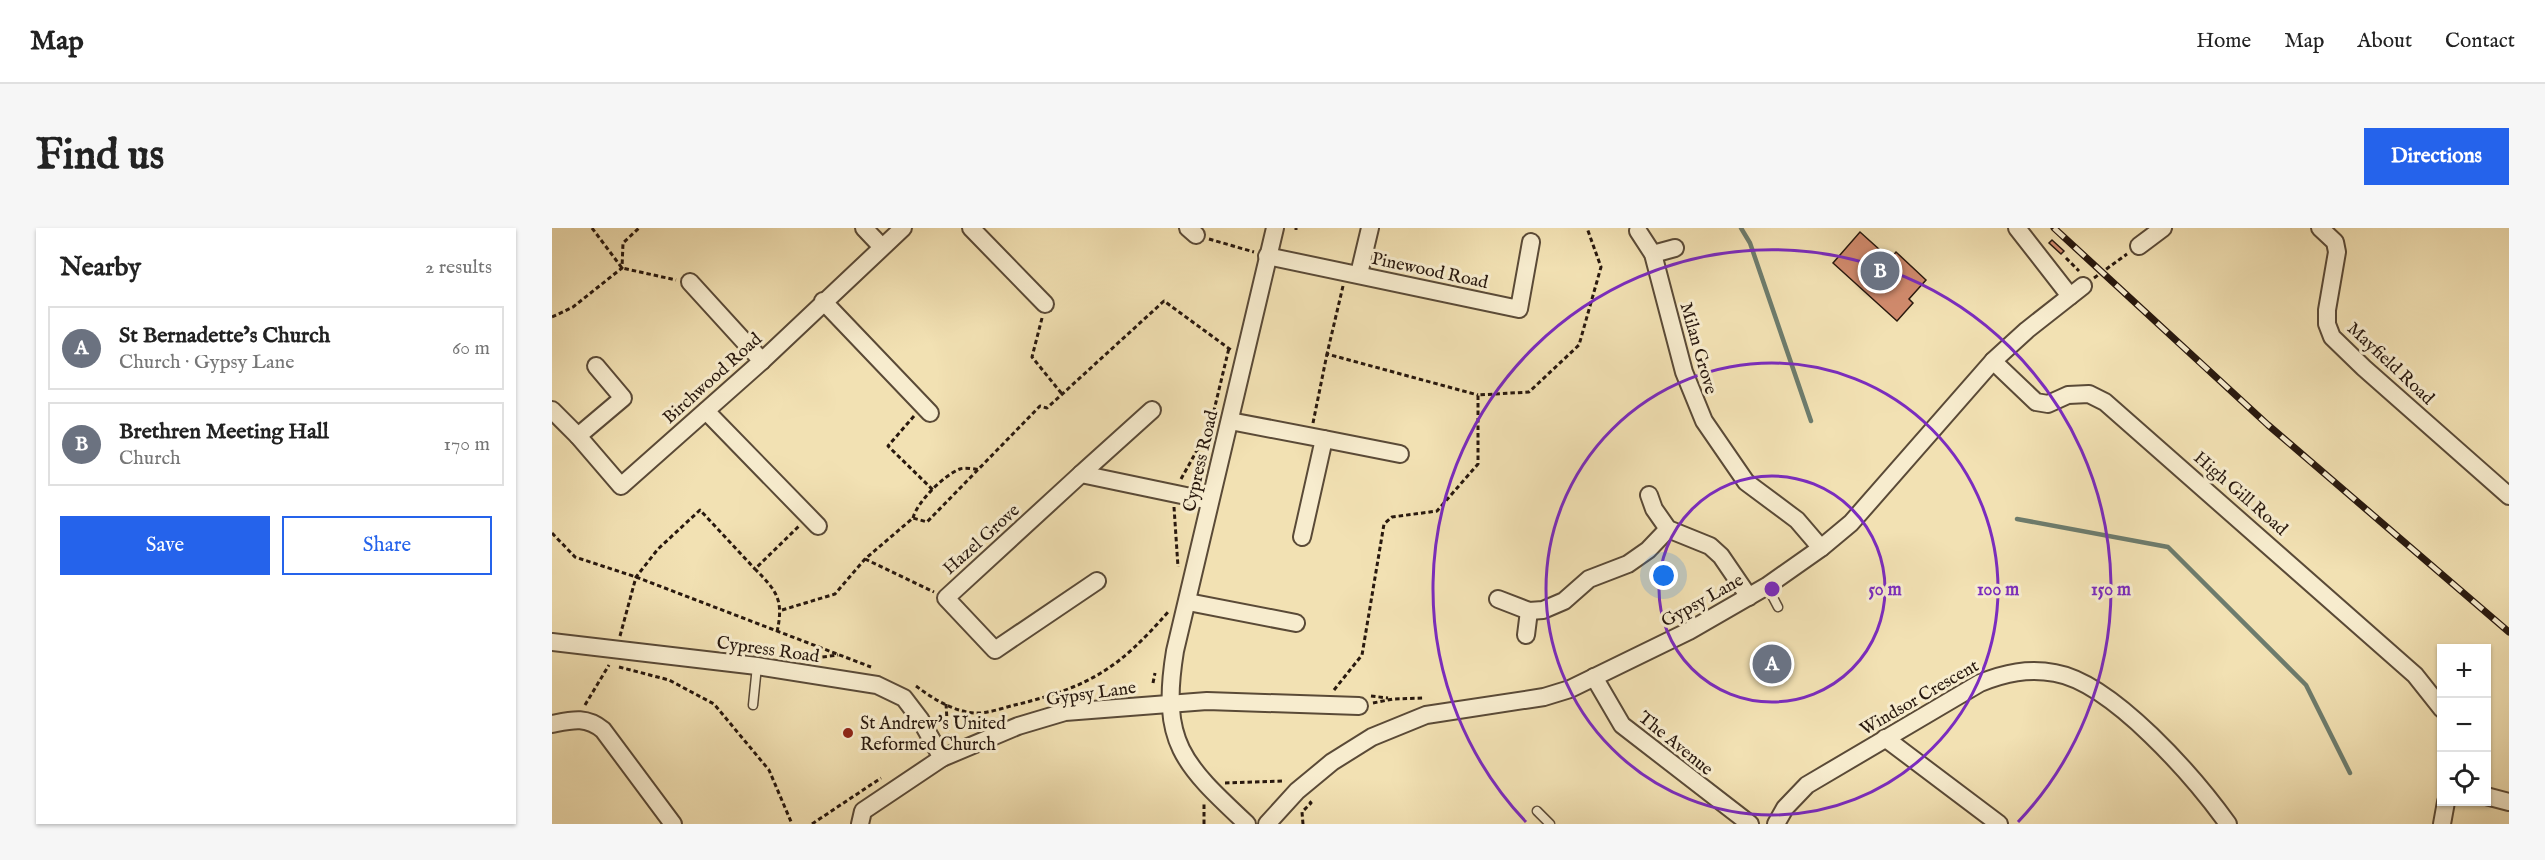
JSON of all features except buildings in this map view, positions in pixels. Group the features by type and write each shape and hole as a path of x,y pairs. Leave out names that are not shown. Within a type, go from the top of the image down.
{"street":[{"path":"864,228 882,248"},
{"name":"Birchwood Road","path":"552,410 578,435 621,486 762,361 903,228"},
{"path":"971,228 1045,304"},
{"name":"Cypress Road","path":"1168,703 1175,651 1230,421 1236,353 1260,254 1275,228"},
{"path":"1352,273 1370,228"},
{"path":"2016,228 2076,284"},
{"path":"2139,246 2163,228"},
{"name":"Mayfield Road","path":"2320,228 2334,242 2337,252 2327,324 2332,337 2372,376 2509,496"},
{"name":"Milan Grove","path":"1638,231 1653,254 1684,372 1704,421 1746,482 1797,520 1821,548"},
{"name":"Pinewood Road","path":"1260,254 1519,309 1531,242"},
{"path":"1653,254 1675,248"},
{"path":"690,282 762,361"},
{"name":"Gypsy Lane","path":"1267,824 1297,791 1332,762 1372,737 1426,716 1544,697 1594,677 1689,631 1767,586 1821,548 1851,523 1993,362 2076,284"},
{"path":"823,301 927,409"},
{"name":"High Gill Road","path":"1993,362 2036,402 2048,404 2068,396 2089,394 2105,402 2415,675 2437,703"},
{"path":"578,435 623,398 596,366"},
{"name":"Hazel Grove","path":"1097,580 995,650 946,598 1152,410"},
{"path":"706,411 813,521"},
{"path":"1230,421 1400,454"},
{"path":"1302,537 1317,438"},
{"path":"1081,474 1210,501"},
{"path":"1649,495 1654,508 1668,529 1710,546 1721,556 1749,597"},
{"path":"1498,599 1529,611 1543,610 1564,602 1589,579 1628,564 1648,550 1668,529"},
{"path":"1188,602 1296,623"},
{"path":"1526,635 1529,611"},
{"name":"Cypress Road","path":"552,642 757,666 877,684 904,698 938,751"},
{"name":"Windsor Crescent","path":"1776,824 1785,808 1807,785 1980,683 2002,674 2027,670 2057,673 2088,686 2153,735 2207,795 2228,824"},
{"name":"The Avenue","path":"1594,677 1622,725 1750,824"},
{"name":"Gypsy Lane","path":"861,817 938,751 1065,712 1207,701 1359,706"},
{"path":"1168,703 1182,752 1193,772 1247,824"},
{"path":"552,724 575,719 591,721 603,730 673,824"},
{"path":"1885,738 1999,824"},
{"path":"2491,797 2509,802"},
{"path":"2442,824 2445,806"}],"lane":[{"path":"1767,586 1778,607"},
{"path":"753,705 757,666"},
{"path":"1537,811 1550,824"}],"path":[{"path":"592,228 622,268 690,282"},
{"path":"552,317 573,307 622,268 623,243 639,228"},
{"path":"1328,354 1478,395 1529,392 1579,345 1601,267 1587,228"},
{"path":"1192,232 1260,254"},
{"path":"1254,244 1260,254"},
{"path":"2066,258 2076,284 2139,246"},
{"path":"1250,262 1260,254"},
{"path":"1317,438 1328,354 1352,273"},
{"path":"913,518 927,522 1040,406 1047,408 1164,301 1236,353"},
{"path":"1045,304 1032,357 1062,394"},
{"path":"1178,569 1173,494 1210,427 1236,353 1232,338"},
{"path":"1329,704 1332,692 1362,655 1384,524 1392,517 1437,511 1478,464 1478,395"},
{"path":"927,409 888,446 933,490"},
{"path":"782,610 835,594 865,559 913,518 915,509 933,490 961,469 980,470"},
{"path":"575,719 598,687 617,648 636,576 658,549 700,510 775,588 782,610 777,632"},
{"path":"755,569 813,521"},
{"path":"552,533 574,557 636,576 872,668"},
{"path":"865,559 946,598"},
{"path":"914,685 946,704 974,713 1045,697 1083,685 1113,667 1169,611 1188,602"},
{"path":"598,663 669,680 714,704 769,770 792,824"},
{"path":"1359,706 1393,699 1429,698"},
{"path":"938,751 949,738 946,704"},
{"path":"812,824 890,773"}],"waterway":[{"path":"1741,228 1750,243 1811,421"},
{"path":"2017,519 2168,547 2306,685 2350,773"}],"railway":[{"path":"2054,228 2268,425 2509,632"}],"place":[{"name":"Brethren Meeting Hall","path":"1880,271"},
{"name":"St Bernadette’s Church","path":"1772,664"},
{"name":"St Andrew's United Reformed Church","path":"848,733"}]}
